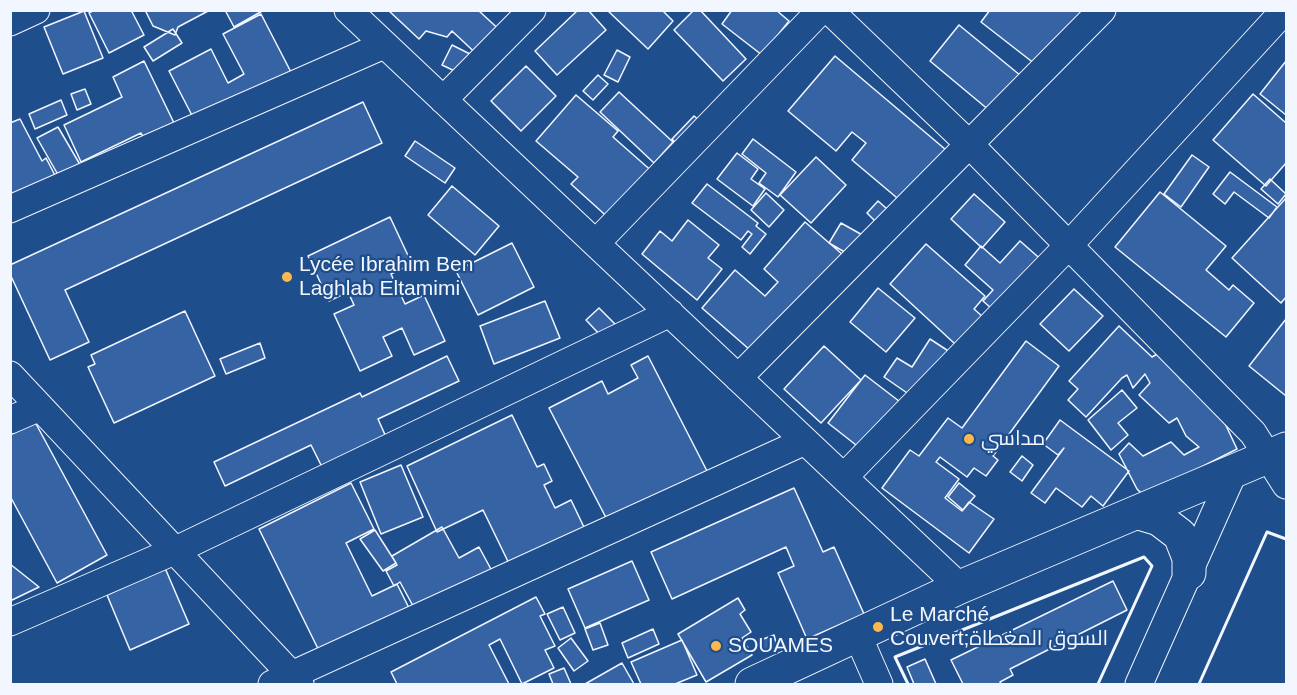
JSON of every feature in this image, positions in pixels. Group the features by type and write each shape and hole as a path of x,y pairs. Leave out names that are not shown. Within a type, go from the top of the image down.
{"main road":[{"path":"771,680 960,587 1278,454"},
{"path":"1139,513 1159,519 1180,536 1186,547 1190,573"}],"street":[{"path":"10,21 36,10"},
{"path":"348,10 960,587"},
{"path":"443,100 532,10"},
{"path":"596,243 821,10"},
{"path":"829,10 1070,244 1252,433 1278,454 1287,485"},
{"path":"738,378 1102,10"},
{"path":"844,477 1070,244 1285,10"},
{"path":"10,209 384,45"},
{"path":"10,622 174,551 670,313"},
{"path":"10,375 174,551 288,682 806,441"},
{"path":"10,420 40,407"},
{"path":"1139,684 1233,473"},
{"path":"858,636 879,684"}],"building":[{"path":"94,10 131,10 144,35 109,53 89,13"},
{"path":"145,10 210,10 178,27 175,35 153,26"},
{"path":"225,10 264,10 234,27"},
{"path":"388,10 478,10 505,35 483,60 452,31 447,37 426,31 419,39"},
{"path":"578,10 588,10 606,30 557,75 535,51"},
{"path":"607,10 662,10 673,21 648,49"},
{"path":"694,10 700,10 746,59 723,81 674,30"},
{"path":"732,10 776,10 789,21 762,55 722,24"},
{"path":"990,10 1098,10 1044,71 981,22"},
{"path":"84,11 103,58 63,74 44,27"},
{"path":"261,14 293,76 198,127 169,71 211,49 228,83 244,74 223,34"},
{"path":"959,25 1032,85 1002,121 930,61"},
{"path":"173,29 182,43 153,61 144,47"},
{"path":"452,45 470,54 461,74 442,65"},
{"path":"617,50 630,57 618,82 604,75"},
{"path":"835,56 952,155 909,208 852,160 866,143 852,132 836,151 788,111"},
{"path":"144,61 175,125 145,140 141,133 81,162 64,125 122,97 113,77"},
{"path":"1286,61 1286,115 1260,94"},
{"path":"526,66 556,96 521,131 491,101"},
{"path":"598,75 608,84 593,100 583,91"},
{"path":"85,89 91,104 77,110 71,94"},
{"path":"619,92 673,142 654,163 600,112"},
{"path":"1253,94 1286,123 1286,163 1266,186 1213,140"},
{"path":"576,95 618,131 613,137 655,174 613,222 571,184 578,177 536,141"},
{"path":"61,100 67,115 35,129 29,114"},
{"path":"363,102 382,143 65,290 89,342 50,360 10,274 10,265"},
{"path":"694,116 701,122 679,146 672,139"},
{"path":"20,119 42,161 46,158 58,181 10,205 10,123"},
{"path":"58,127 82,168 61,180 37,138"},
{"path":"753,139 796,172 778,197 759,183 766,173 742,154"},
{"path":"415,141 455,168 445,183 405,156"},
{"path":"737,153 758,169 751,179 765,189 753,206 717,179"},
{"path":"1192,155 1209,167 1181,207 1164,194"},
{"path":"816,157 846,185 811,223 780,195"},
{"path":"1230,172 1277,207 1269,218 1234,192 1225,204 1213,194"},
{"path":"1270,179 1286,194 1278,204 1261,189"},
{"path":"707,184 758,223 756,226 766,234 750,254 742,247 752,234 748,231 741,240 692,203"},
{"path":"452,186 499,226 475,255 428,215"},
{"path":"1160,192 1226,246 1206,270 1229,290 1233,285 1254,303 1226,337 1115,247"},
{"path":"766,193 784,210 769,227 751,210"},
{"path":"974,194 1005,222 982,248 951,219"},
{"path":"1286,198 1286,297 1281,303 1232,258"},
{"path":"878,201 895,216 883,229 867,213"},
{"path":"390,217 412,264 391,274 405,304 424,295 445,341 414,355 402,328 383,337 392,356 360,371 334,314 354,305 348,292 329,301 308,256"},
{"path":"688,220 719,245 708,258 722,269 697,300 642,254 660,231 672,241"},
{"path":"805,222 850,261 758,357 702,308 735,270 765,296 778,282 764,269"},
{"path":"841,223 866,237 855,258 829,243"},
{"path":"1020,241 1045,263 999,315 983,301 993,290 965,265 981,246 1000,263"},
{"path":"512,243 534,287 478,315 456,271"},
{"path":"926,244 985,296 974,309 992,325 967,355 890,284"},
{"path":"878,288 915,318 886,352 850,322"},
{"path":"1074,289 1103,316 1069,351 1040,324"},
{"path":"545,301 560,338 494,364 480,326"},
{"path":"599,308 615,324 602,337 586,320"},
{"path":"185,311 215,376 114,423 88,367 95,364 91,355"},
{"path":"1286,319 1286,396 1249,366"},
{"path":"1119,326 1152,357 1159,353 1174,367 1180,379 1222,417 1237,449 1144,496 1137,489 1119,454 1129,443 1143,456 1171,442 1184,455 1199,447 1186,436 1177,418 1169,423 1139,395 1150,383 1145,374 1133,388 1127,375 1122,378 1086,417 1068,400 1078,389 1069,381"},
{"path":"930,339 956,356 923,404 884,377 897,358 912,367"},
{"name":"مداسي","path":"1026,341 1059,366 993,456 998,460 986,476 974,468 967,477 940,457 936,462 959,479 945,498 962,511 969,502 994,519 969,553 882,488 910,450 919,456 948,418 962,428"},
{"path":"260,343 265,358 226,374 220,359"},
{"path":"824,346 861,380 821,423 784,389"},
{"path":"447,356 459,381 378,419 386,437 322,467 311,445 225,486 214,462 360,393 362,397"},
{"path":"648,356 707,471 615,535 549,408 602,381 608,394 638,378 631,365"},
{"path":"865,375 908,408 870,456 828,423"},
{"path":"1122,390 1137,408 1118,423 1128,435 1111,450 1088,420"},
{"path":"512,415 537,467 544,464 552,481 544,485 555,508 571,500 592,544 517,580 483,510 437,532 407,466"},
{"path":"1060,420 1129,471 1103,506 1091,496 1082,507 1056,488 1045,503 1031,493 1064,448 1058,455 1043,444"},
{"path":"35,422 107,555 57,583 10,496 10,435"},
{"path":"1022,456 1033,465 1022,481 1010,472"},
{"path":"401,465 423,517 381,534 360,482"},
{"path":"351,483 374,529 346,543 372,596 397,584 416,622 327,667 259,529"},
{"path":"959,483 975,496 963,510 948,497"},
{"path":"794,488 823,552 834,547 864,614 807,639 778,573 794,566 786,547 672,599 651,552"},
{"path":"442,527 459,558 479,547 499,584 424,626 400,582 394,586 386,571 397,565 392,556"},
{"path":"375,530 396,563 383,571 360,539"},
{"path":"632,561 649,600 585,628 568,589"},
{"path":"10,564 39,587 10,601"},
{"path":"165,568 189,624 130,650 107,595"},
{"path":"1113,581 1127,610 1010,669 1013,675 1000,682 1001,684 963,684 951,660"},
{"path":"536,597 545,614 540,616 555,646 545,650 554,668 522,684 500,639 489,645 509,684 397,684 391,672"},
{"name":"SOUAMES","path":"738,598 745,610 740,614 751,632 742,638 752,655 706,682 678,634"},
{"path":"563,607 575,633 560,640 547,614"},
{"path":"600,623 608,645 593,650 585,629"},
{"path":"653,629 659,644 628,658 622,643"},
{"path":"774,635 777,646 761,651 758,641"},
{"path":"571,638 588,661 574,671 558,648"},
{"path":"682,640 697,675 675,684 641,684 631,662"},
{"path":"925,659 936,684 914,684 907,667"},
{"path":"622,663 634,684 585,684"},
{"path":"564,668 571,684 553,684 549,674"}],"wall":[{"path":"1199,684 1267,532 1286,539"},
{"path":"908,684 895,657 1144,557 1152,566 1098,684"}],"place":[{"name":"Lycée Ibrahim Ben Laghlab Eltamimi","path":"287,277"},
{"name":"مداسي","path":"969,439"},
{"name":"Le Marché Couvert;السوق المغطاة","path":"878,627"},
{"name":"SOUAMES","path":"716,646"}]}
